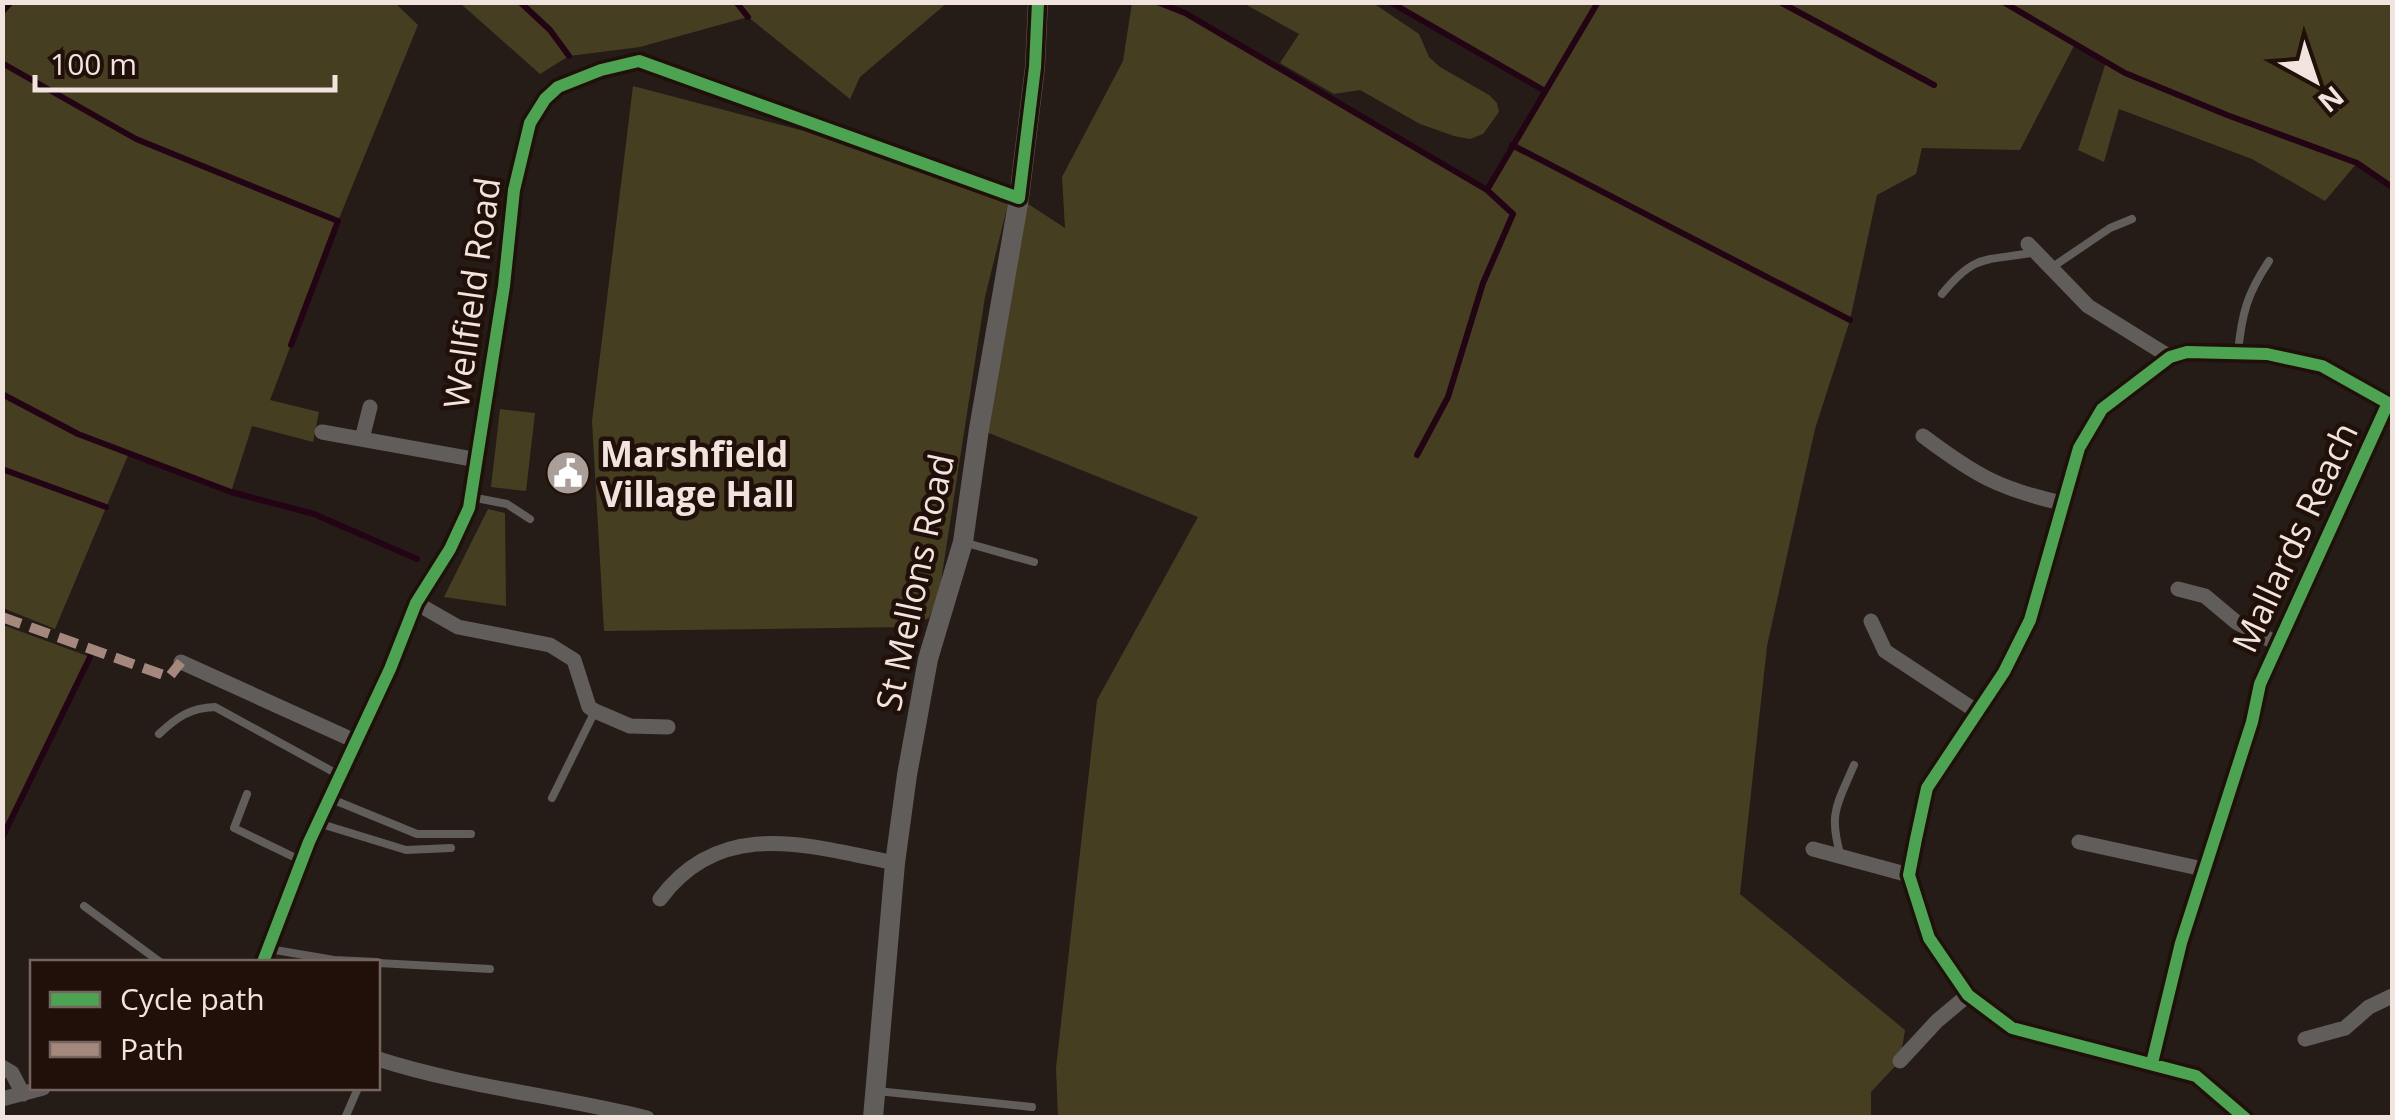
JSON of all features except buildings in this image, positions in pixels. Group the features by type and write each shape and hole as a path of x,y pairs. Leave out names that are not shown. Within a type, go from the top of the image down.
{"street":[{"name":"St Mellons Road","path":"873,1118 895,863 928,659 963,542 1019,198 1038,2"},
{"name":"Wellfield Road","path":"266,956 339,775 390,669 416,603 450,550 471,497 504,286 514,190 530,123 544,99 568,82 639,60 1019,198"},
{"path":"2032,248 2088,306 2170,357 2102,409 2079,448 2030,620 1979,713 1927,788 1909,875 1929,938 1968,995 2012,1028 2196,1076 2245,1118"},
{"name":"Mallards Reach","path":"2152,1063 2180,943 2246,740 2260,684 2388,404 2322,366 2267,354 2187,352 2170,357"},
{"path":"362,439 370,407"},
{"path":"322,432 478,460"},
{"path":"1923,436 1969,471 2014,492 2062,503"},
{"name":"Mallards Reach","path":"2178,589 2205,596 2236,622 2278,644"},
{"path":"416,603 458,626 550,646 574,660 594,710 630,726 668,726"},
{"path":"1871,621 1885,651 1979,713"},
{"path":"181,662 355,741"},
{"path":"660,899 677,877 707,858 749,842 815,847 895,863"},
{"path":"2079,842 2203,869"},
{"path":"1813,849 1909,875"},
{"path":"1900,1061 1968,995"},
{"path":"2305,1039 2344,1028 2369,1007 2392,996"},
{"path":"380,1059 647,1118"},
{"path":"2,1066 12,1073 23,1094"},
{"path":"2,1099 36,1090"},
{"path":"594,1118 610,1109"}],"lane":[{"path":"2051,268 2110,228 2132,219"},
{"path":"1942,294 1964,268 1994,256 2032,248"},
{"path":"2238,352 2250,289 2269,261"},
{"path":"471,497 507,504 530,520"},
{"path":"963,542 1034,562"},
{"path":"159,734 195,708 214,707 339,775"},
{"path":"552,798 594,710"},
{"path":"1841,857 1832,829 1834,812 1854,765"},
{"path":"247,794 234,828 302,862"},
{"path":"329,798 417,834 472,834"},
{"path":"318,824 406,850 451,848"},
{"path":"84,906 157,960"},
{"path":"266,956 334,960"},
{"path":"380,962 490,969"},
{"path":"344,1118 357,1090"},
{"path":"874,1091 1032,1107"}],"shaded area":[{"path":"2,3 395,3 418,25 270,400 319,412 313,442 252,426 231,492 129,453 55,629 3,608"},
{"path":"460,3 947,3 860,77 850,99 748,17 640,47 569,56 540,74"},
{"path":"1132,3 1157,3 1185,13 1487,190 1544,91 1390,3 2392,3 2392,187 2357,163 2325,201 2252,159 2119,109 2104,162 2078,150 2106,62 2075,44 2020,150 1922,148 1916,174 1877,195 1850,320 1815,429 1767,646 1740,894 1905,1030 1900,1061 1871,1092 1871,1117 1058,1117 1056,1068 1097,700 1198,517 979,429 1019,198 1065,228 1062,177 1123,61"},
{"path":"1243,3 1373,3 1419,34 1429,57 1489,95 1499,112 1483,134 1470,139 1420,124 1360,90 1334,94 1280,63 1299,34"},
{"path":"633,86 804,131 1008,204 985,297 939,594 929,618 907,627 604,631 592,421"},
{"path":"500,409 535,413 526,491 491,487"},
{"path":"488,509 505,513 506,606 444,597"},
{"path":"2,625 90,657 3,838"}],"waterway":[{"path":"2,12 11,2"},
{"path":"520,2 550,30 569,56"},
{"path":"736,2 748,17"},
{"path":"1157,2 1185,13 1487,190 1513,214 1483,283 1448,397 1417,455"},
{"path":"1390,2 1545,91"},
{"path":"1487,190 1598,2"},
{"path":"1780,2 1934,85"},
{"path":"2003,2 2125,73 2357,163 2392,187"},
{"path":"2,63 136,139 338,221 291,345"},
{"path":"1512,145 1850,320"},
{"path":"2,394 78,434 231,492 314,514 417,559"},
{"path":"2,469 106,507"},
{"path":"2,838 90,657"}],"marked path":[{"path":"2,617 169,677 181,662"}],"cycle path":[{"path":"264,960 309,842 390,669 416,603 450,549 469,508 504,286 514,190 530,123 545,99 558,87 601,70 639,61 1019,198 1035,67 1038,2"},
{"path":"2152,1063 2181,943 2252,722 2260,684 2388,403 2322,366 2267,354 2187,352 2170,357 2102,409 2079,448 2030,620 2004,672 1927,788 1909,875 1929,938 1968,995 2012,1028 2196,1076 2245,1118"}],"place":[{"name":"Marshfield Village Hall","path":"568,473"}]}
